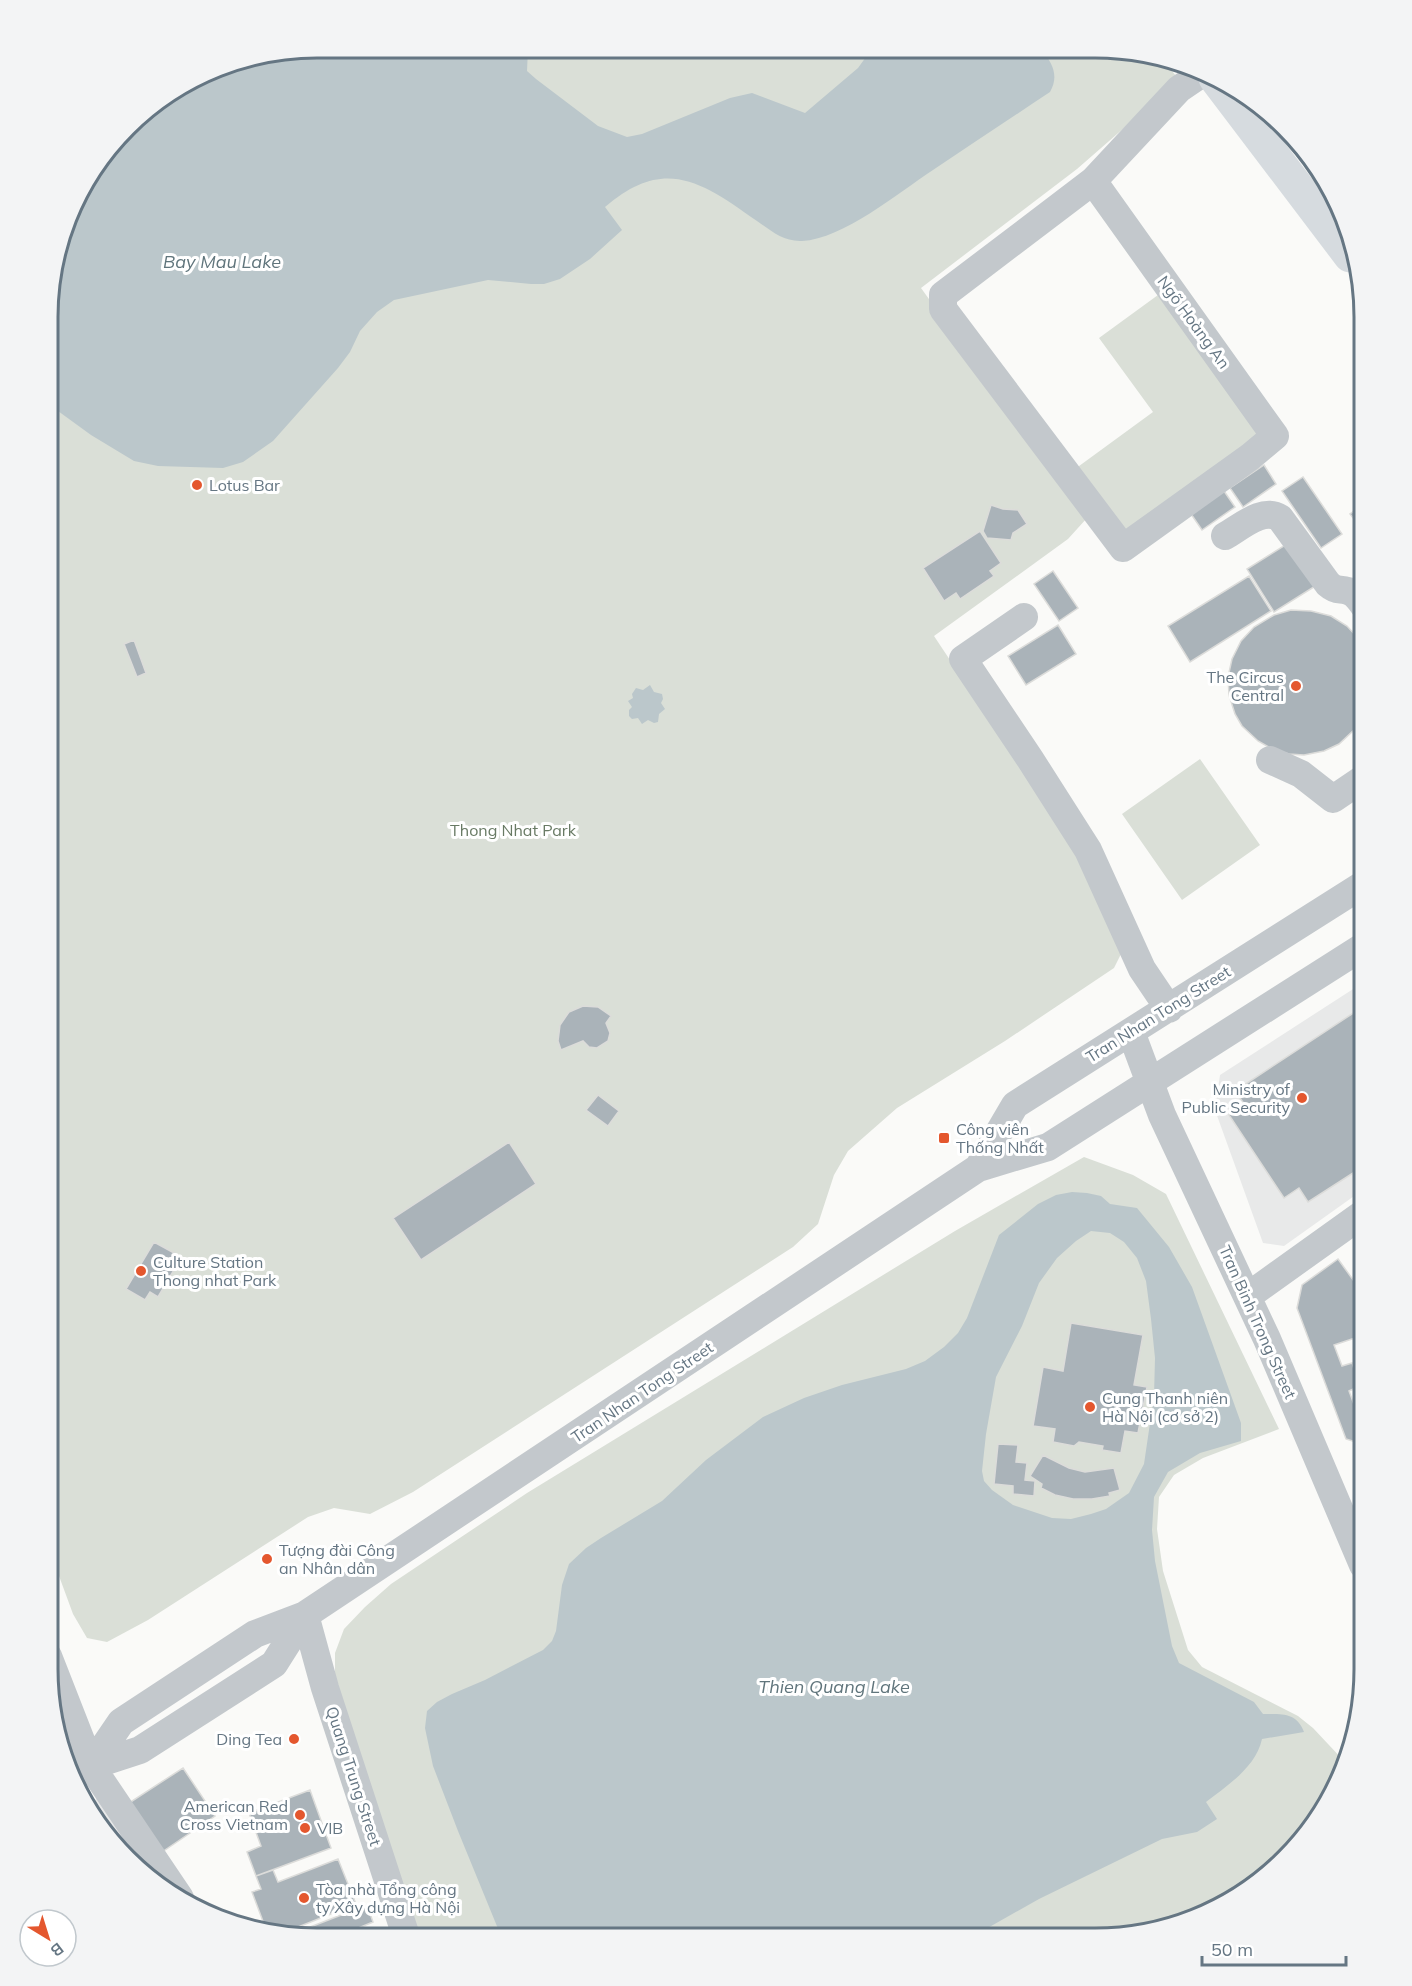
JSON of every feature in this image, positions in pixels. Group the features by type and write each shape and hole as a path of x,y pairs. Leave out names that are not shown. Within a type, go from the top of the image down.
{"main road":[{"path":"1244,106 1263,125 1344,247"}],"street":[{"path":"1093,181 1179,89 1195,78"},
{"name":"Ngõ Hoàng An","path":"1093,181 1275,436 1123,548 942,309 943,295 1093,181"},
{"path":"1225,536 1260,516 1268,513 1275,515 1280,518 1330,586 1336,590 1349,591 1354,595"},
{"path":"1024,617 963,659 1088,850 1142,969 1169,1009"},
{"path":"1270,760 1301,774 1334,799 1354,785"},
{"name":"Tran Nhan Tong Street","path":"978,1168 1015,1105 1354,890"},
{"name":"Tran Nhan Tong Street","path":"82,1772 140,1750 274,1664 305,1615 978,1168 1048,1147 1354,952"},
{"name":"Tran Binh Trong Street","path":"1131,1032 1167,1125 1248,1296 1354,1510"},
{"path":"1248,1296 1354,1220"},
{"name":"Quang Trung Street","path":"305,1615 325,1688 403,1928"},
{"path":"61,1699 82,1772 163,1876"}],"shaded area":[{"name":"Ministry of Public Security","path":"1354,988 1354,1196 1284,1246 1263,1243 1215,1110 1220,1075"},
{"path":"104,1794 137,1855 112,1826 94,1800"}],"green space":[{"name":"Thong Nhat Park","path":"1094,58 1145,63 1171,70 1179,80 1077,169 921,288 1087,518 1068,539 934,636 1069,839 1123,950 1114,968 1005,1041 897,1108 848,1151 834,1175 818,1224 793,1247 413,1492 370,1514 334,1508 308,1517 148,1620 107,1642 87,1638 73,1614 58,1573 58,318 67,250 78,218 102,174 134,134 188,93 218,78 250,67 301,59"},
{"path":"1158,295 1261,436 1125,536 1075,469 1153,412 1099,338"},
{"path":"1200,759 1260,845 1182,900 1122,814"},
{"name":"Thien Quang Lake","path":"1084,1157 1133,1175 1166,1194 1279,1429 1203,1458 1174,1475 1159,1497 1157,1529 1163,1571 1188,1650 1202,1667 1298,1716 1313,1728 1339,1755 1319,1798 1300,1826 1278,1852 1224,1893 1194,1908 1162,1919 1111,1927 413,1928 335,1690 335,1653 344,1629 391,1584 527,1493 955,1231"}],"water":[{"name":"Bay Mau Lake","path":"528,58 527,71 536,79 598,126 627,137 642,134 730,98 752,93 805,113 858,68 865,58 1048,58 1054,70 1054,81 1050,92 870,213 852,224 818,238 802,241 789,240 700,186 682,180 664,178 646,182 626,191 605,207 622,230 590,259 560,279 544,284 488,280 394,300 377,312 360,331 350,352 338,368 273,441 243,462 223,468 158,466 134,461 91,435 58,411 59,301 63,267 72,234 93,188 134,134 174,102 218,78 267,63 301,59"},
{"path":"650,685 654,692 662,694 661,703 665,709 659,714 658,722 648,720 642,724 638,718 632,719 629,716 629,710 632,707 628,701 633,698 632,694 636,688 643,690"},
{"name":"Thien Quang Lake","path":"1072,1192 1101,1196 1110,1204 1137,1208 1169,1247 1192,1287 1241,1423 1241,1441 1200,1453 1168,1472 1154,1497 1152,1530 1155,1561 1172,1646 1179,1663 1254,1702 1263,1714 1282,1714 1293,1718 1301,1725 1304,1732 1262,1739 1259,1749 1247,1767 1206,1802 1217,1819 1197,1832 1162,1839 1039,1899 988,1928 498,1928 433,1766 425,1728 427,1711 437,1702 452,1694 543,1650 552,1641 556,1631 562,1585 569,1564 586,1548 662,1501 706,1460 763,1417 804,1398 842,1385 906,1369 925,1361 944,1347 958,1333 967,1318 999,1235 1038,1204 1056,1195","holes":["1091,1231 1110,1233 1124,1242 1137,1258 1146,1281 1155,1358 1154,1396 1144,1464 1129,1493 1106,1509 1091,1514 1071,1519 1052,1518 1013,1505 992,1490 984,1481 982,1471 996,1377 1022,1326 1039,1283 1057,1258"]}],"building":[{"path":"1264,465 1276,484 1243,507 1230,488"},
{"path":"1303,477 1342,534 1321,548 1282,491"},
{"path":"1224,491 1235,507 1202,530 1191,514"},
{"path":"991,505 1018,510 1027,524 1013,533 1011,540 987,538 983,531"},
{"path":"980,531 1001,563 990,571 994,576 960,599 956,593 944,601 923,568"},
{"path":"1290,542 1317,585 1274,612 1247,569"},
{"path":"1053,571 1078,608 1059,621 1034,584"},
{"path":"1249,576 1271,611 1190,662 1168,626"},
{"name":"The Circus Central","path":"1291,610 1311,611 1331,616 1347,626 1354,634 1354,730 1339,744 1324,751 1304,755 1274,750 1258,741 1242,726 1235,714 1229,695 1228,677 1232,659 1241,641 1254,627 1274,615"},
{"path":"1058,625 1076,654 1026,685 1008,656"},
{"path":"134,640 146,673 137,677 124,644"},
{"path":"583,1006 598,1007 611,1016 606,1023 610,1033 608,1041 597,1048 589,1047 583,1041 561,1050 558,1041 560,1025 569,1012"},
{"name":"Ministry of Public Security","path":"1354,1013 1354,1172 1308,1202 1299,1188 1284,1198 1229,1115 1245,1105 1235,1091"},
{"path":"598,1095 619,1111 608,1126 586,1110"},
{"path":"509,1142 536,1184 421,1260 393,1218"},
{"path":"154,1242 176,1254 173,1260 178,1263 158,1297 150,1292 145,1300 126,1289"},
{"path":"1338,1259 1354,1281 1354,1338 1334,1345 1342,1366 1352,1363 1354,1369 1354,1389 1349,1391 1354,1404 1354,1442 1346,1439 1297,1308 1302,1285"},
{"name":"Cung Thanh niên Hà Nội (cơ sở 2)","path":"1071,1323 1143,1335 1134,1385 1147,1387 1138,1433 1125,1431 1121,1453 1102,1450 1103,1446 1079,1442 1074,1446 1053,1442 1055,1429 1033,1426 1043,1367 1063,1371"},
{"path":"998,1444 1018,1445 1016,1462 1027,1463 1025,1480 1035,1481 1034,1496 1013,1494 1013,1486 994,1484"},
{"path":"1043,1455 1069,1468 1085,1472 1114,1468 1120,1490 1109,1493 1110,1496 1092,1499 1073,1499 1055,1495 1041,1488 1042,1484 1030,1476"},
{"path":"183,1768 215,1816 162,1852 129,1803"},
{"path":"310,1790 331,1848 256,1876 247,1852 261,1846 249,1813"},
{"name":"Tòa nhà Tổng công ty Xây dựng Hà Nội","path":"338,1859 356,1904 299,1927 263,1922 252,1892 261,1889 256,1876 273,1870 278,1882"},
{"path":"367,1905 373,1922 358,1928 309,1927"}],"place":[{"name":"Lotus Bar","path":"197,485"},
{"name":"The Circus Central","path":"1296,686"},
{"name":"Ministry of Public Security","path":"1302,1098"},
{"name":"Công viên Thống Nhất","path":"944,1138"},
{"name":"Culture Station Thong nhat Park","path":"141,1271"},
{"name":"Cung Thanh niên Hà Nội (cơ sở 2)","path":"1090,1407"},
{"name":"Tượng đài Công an Nhân dân","path":"267,1559"},
{"name":"Ding Tea","path":"294,1739"},
{"name":"American Red Cross Vietnam","path":"300,1815"},
{"name":"VIB","path":"305,1828"},
{"name":"Tòa nhà Tổng công ty Xây dựng Hà Nội","path":"304,1898"}]}
